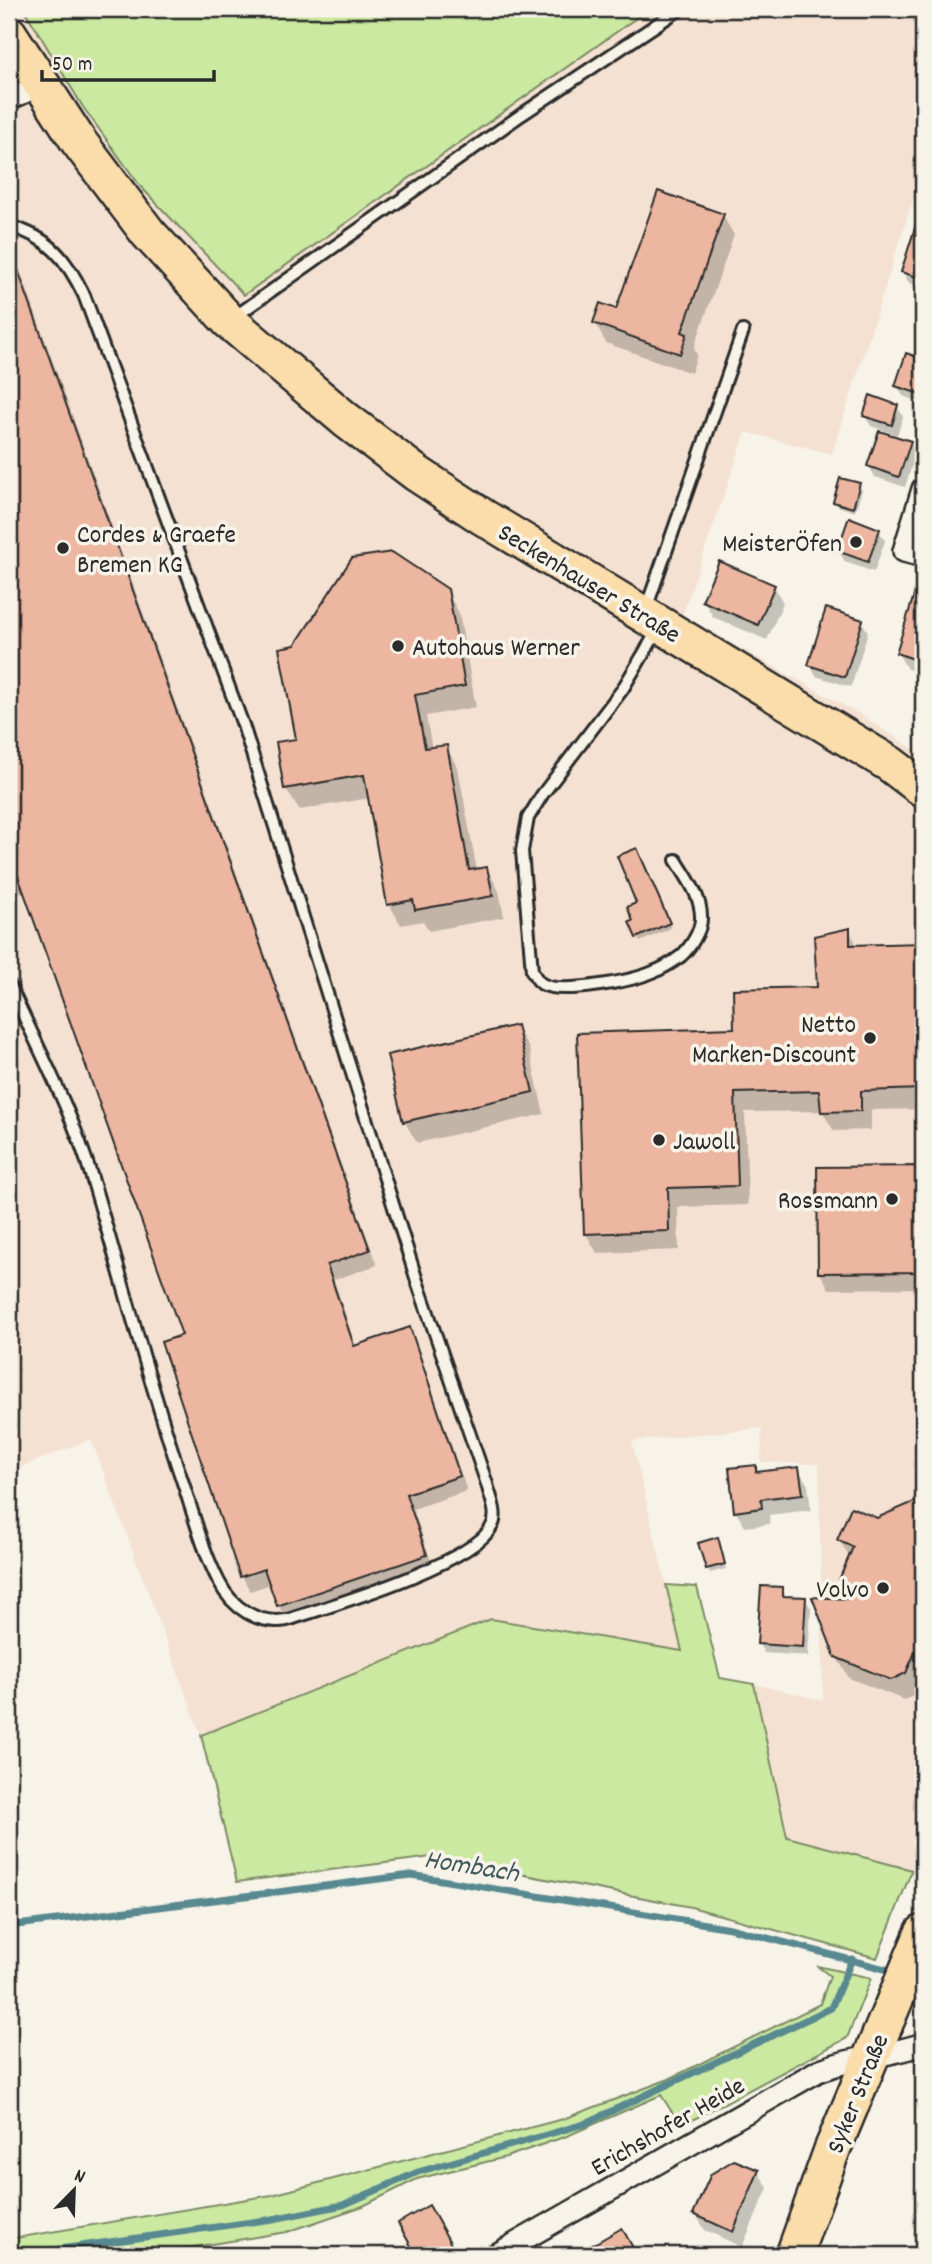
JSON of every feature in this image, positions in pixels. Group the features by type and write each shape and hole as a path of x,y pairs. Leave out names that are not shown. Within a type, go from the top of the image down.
{"main road":[{"name":"Seckenhauser Straße","path":"9,34 79,142 148,233 229,321 270,358 416,473 890,764 923,789"},
{"name":"Syker Straße","path":"793,2255 832,2150 919,1942"}],"street":[{"path":"9,99 40,85"},
{"path":"923,489 904,551 923,556"},
{"name":"Erichshofer Heide","path":"496,2255 818,2071 842,2061 902,2052 923,2044"}],"lane":[{"path":"229,321 521,115 680,9"},
{"path":"9,226 41,238 55,250 72,272 84,295 243,725 417,1281 487,1484 495,1513 493,1525 485,1536 445,1564 287,1620 274,1622 256,1619 232,1601 219,1583 176,1464 138,1343 91,1176 71,1119 9,984"},
{"path":"676,860 700,904 701,922 694,939 682,955 653,972 620,980 576,988 554,988 539,983 532,971 522,851 528,818 542,795 622,690 652,620 743,331"}],"shaded area":[{"path":"9,9 24,9 83,107 141,187 244,295 649,9 923,9 923,168 832,454 746,432 682,616 858,713 923,755 923,1843 912,1870 787,1837 754,1684 823,1700 819,1464 761,1462 762,1428 632,1441 682,1652 491,1619 201,1735 91,1439 9,1472"}],"green space":[{"path":"24,9 649,9 244,295 141,187 83,107"},
{"path":"666,1585 697,1587 720,1678 754,1684 787,1837 912,1870 877,1958 691,1907 432,1857 237,1882 201,1735 491,1619 682,1651"},
{"path":"817,1966 871,1978 847,2038 681,2126 661,2095 567,2136 506,2157 417,2179 363,2206 287,2232 143,2255 9,2255 9,2239 272,2195 563,2119 669,2079 820,2004 830,1976"}],"building":[{"path":"658,191 724,214 682,332 687,334 680,354 593,323 600,303 616,309"},
{"path":"919,215 923,216 923,279 901,272"},
{"path":"11,251 370,1250 327,1265 354,1346 410,1327 460,1476 406,1494 427,1555 277,1606 264,1569 240,1577 161,1342 182,1335 18,876 9,879"},
{"path":"906,353 923,359 923,395 895,386"},
{"path":"870,395 898,405 892,425 863,416"},
{"path":"879,431 911,441 899,477 867,466"},
{"path":"840,478 860,483 853,508 833,502"},
{"path":"849,517 880,529 868,562 837,551"},
{"path":"392,552 448,589 465,686 415,695 425,748 447,745 469,870 487,867 493,896 415,910 413,900 387,905 364,775 284,789 276,742 296,739 279,648 295,645 352,558"},
{"path":"719,561 775,585 758,625 702,601"},
{"path":"919,579 923,580 923,662 896,653"},
{"path":"826,608 863,620 845,677 808,665"},
{"path":"637,848 670,923 636,938 629,922 633,921 627,907 636,903 617,856"},
{"path":"850,928 850,945 922,943 923,1089 861,1091 861,1111 821,1112 819,1091 735,1093 738,1186 668,1188 669,1231 584,1234 577,1033 734,1028 733,989 817,987 814,936"},
{"path":"517,1025 533,1092 403,1122 387,1055"},
{"path":"923,1166 923,1272 818,1273 817,1167"},
{"path":"756,1465 756,1472 799,1467 803,1494 761,1499 762,1508 734,1512 729,1468"},
{"name":"Volvo","path":"923,1498 923,1645 919,1643 906,1673 891,1680 835,1657 812,1597 847,1599 839,1580 853,1547 837,1540 851,1507 877,1518"},
{"path":"718,1537 725,1564 706,1569 698,1543"},
{"path":"761,1586 783,1587 783,1596 806,1597 803,1647 757,1644"},
{"path":"734,2160 759,2170 733,2232 693,2214 711,2174"},
{"path":"429,2205 452,2246 435,2255 416,2255 398,2223"},
{"path":"622,2228 637,2255 575,2255"}],"waterway":[{"name":"Hombach","path":"9,1926 411,1875 730,1928 896,1972"},
{"path":"17,2255 273,2219 343,2205 418,2172 584,2124 831,2008 852,1959"}],"place":[{"name":"MeisterÖfen","path":"856,542"},
{"name":"Cordes & Graefe Bremen KG","path":"63,548"},
{"name":"Autohaus Werner","path":"398,646"},
{"name":"Netto Marken-Discount","path":"870,1038"},
{"name":"Jawoll","path":"659,1140"},
{"name":"Rossmann","path":"892,1199"},
{"name":"Volvo","path":"883,1588"}]}
